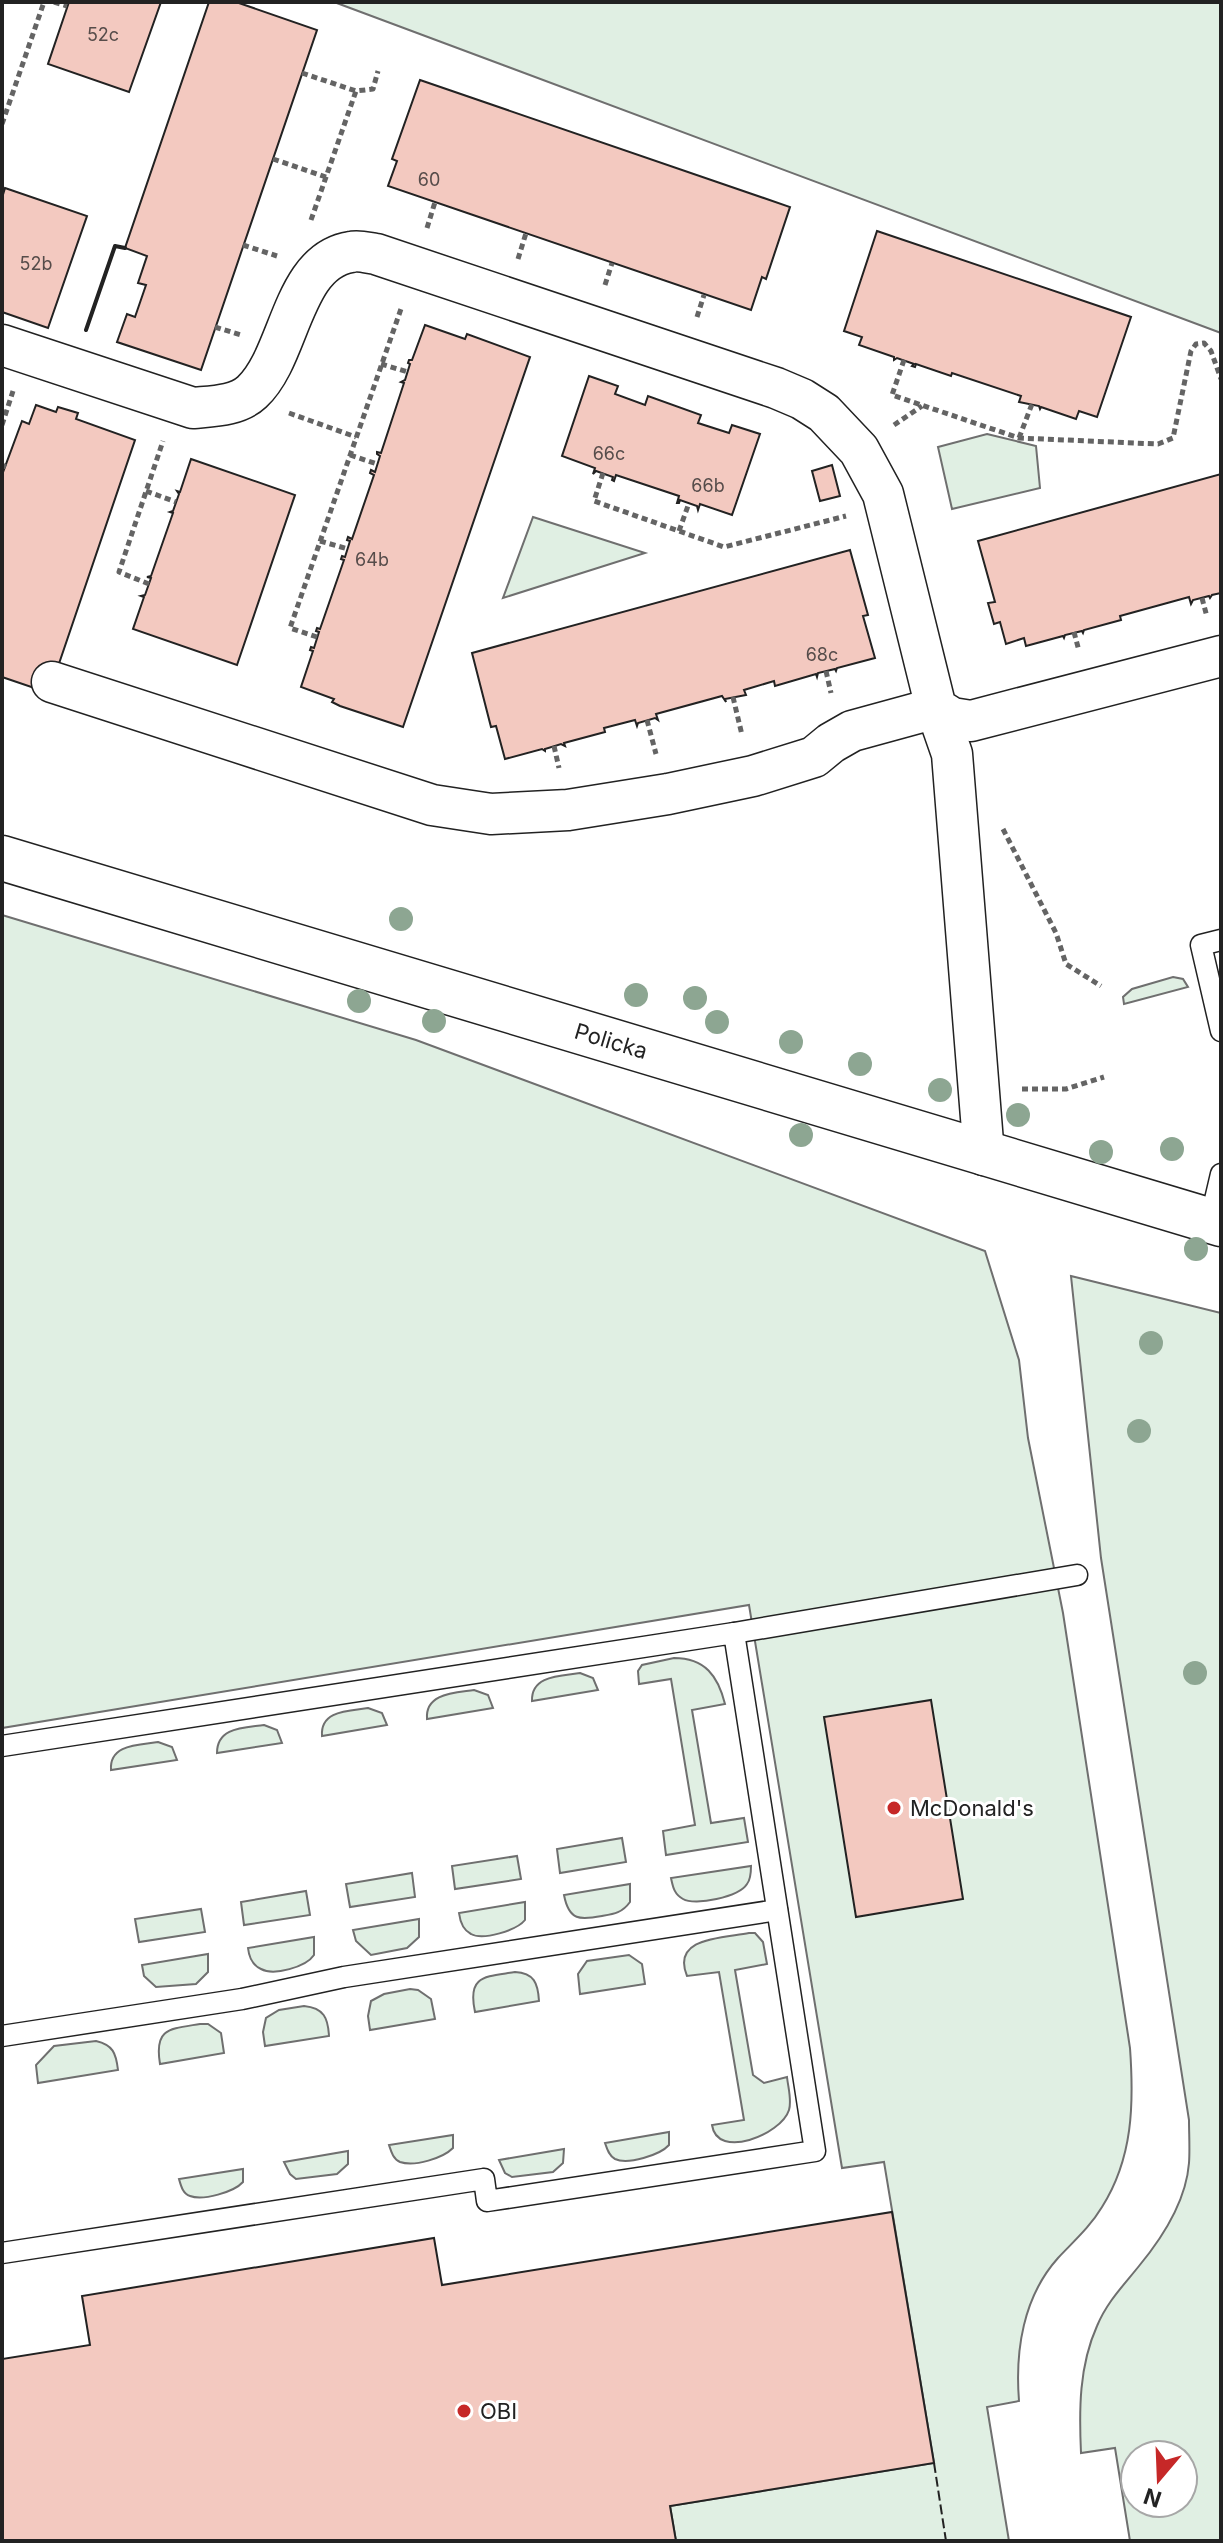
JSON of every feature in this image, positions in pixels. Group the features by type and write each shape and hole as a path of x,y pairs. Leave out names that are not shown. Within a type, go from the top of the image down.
{"street":[{"path":"2,345 193,408 224,406 251,394 269,371 299,301 318,268 332,258 352,251 376,254 761,382 802,399 824,413 859,450 883,494 936,708 952,754 984,1155"},
{"path":"52,682 432,805 491,814 568,810 753,776 814,757 852,731 936,708 952,718 971,721 1221,656"},
{"name":"Policka","path":"2,858 1215,1222"}],"lane":[{"path":"1221,940 1201,945 1221,1031"},
{"path":"1215,1222 1221,1174"},
{"path":"2,1746 734,1633 1077,1575"},
{"path":"2,2253 484,2179 487,2201 815,2151 734,1633"},
{"path":"2,2036 242,1999 344,1977 777,1910"}],"path":[{"path":"2,124 44,2"},
{"path":"54,2 67,6"},
{"path":"302,73 356,91 373,89 378,71"},
{"path":"318,268 303,242 356,91"},
{"path":"273,159 326,177"},
{"path":"317,637 290,628 415,267"},
{"path":"904,360 892,395 1019,438 1158,444 1173,438 1191,351 1196,344 1204,343 1211,351 1221,379"},
{"path":"381,364 408,372"},
{"path":"256,387 274,408 356,437"},
{"path":"149,584 119,572 176,402"},
{"path":"1019,438 1032,404"},
{"path":"350,455 377,464"},
{"path":"603,473 594,501 724,547 886,506"},
{"path":"146,491 176,502"},
{"path":"679,531 689,503"},
{"path":"320,541 348,549"},
{"path":"999,823 1056,933 1066,964 1101,986"},
{"path":"979,1090 1066,1089 1104,1077"}],"green space":[{"path":"334,2 1221,2 1221,333"},
{"path":"987,434 1036,446 1040,488 952,509 938,447"},
{"path":"533,517 645,553 503,598"},
{"path":"2,915 416,1040 985,1251 1019,1360 1028,1438 1063,1613 1130,2048 1132,2090 1126,2150 1112,2188 1082,2234 1046,2273 1029,2307 1020,2344 1019,2401 987,2407 1009,2541 676,2541 670,2506 934,2463 884,2162 842,2168 749,1605 2,1728"},
{"path":"1173,977 1183,979 1188,987 1124,1004 1123,997 1132,989"},
{"path":"1071,1276 1221,1313 1221,2541 1130,2541 1126,2519 1199,2519 1199,2439 1119,2439 1119,2473 1115,2448 1081,2453 1082,2388 1091,2341 1101,2317 1157,2243 1178,2205 1189,2163 1189,2120 1101,1558"},
{"path":"674,1658 702,1665 714,1677 722,1694 725,1704 692,1710 711,1823 744,1818 748,1842 666,1855 663,1831 695,1825 671,1679 639,1684 638,1671 642,1665"},
{"path":"580,1673 593,1678 598,1690 532,1701 536,1686 548,1678"},
{"path":"474,1690 488,1695 493,1708 427,1719 428,1710 436,1699"},
{"path":"368,1708 382,1713 387,1725 322,1736 326,1721 337,1713"},
{"path":"264,1725 277,1730 282,1743 217,1753 222,1738 233,1730"},
{"path":"158,1742 172,1747 177,1760 111,1770 112,1761 120,1751 134,1745"},
{"path":"622,1838 626,1862 560,1873 557,1849"},
{"path":"517,1856 521,1879 455,1889 452,1866"},
{"path":"751,1866 749,1880 742,1889 706,1901 683,1899 676,1893 671,1878"},
{"path":"412,1873 415,1897 350,1907 346,1884"},
{"path":"630,1884 630,1902 614,1914 577,1917 566,1904 564,1895"},
{"path":"306,1891 310,1915 244,1925 241,1902"},
{"path":"525,1902 525,1920 500,1933 476,1936 464,1928 460,1919 459,1913"},
{"path":"201,1909 205,1932 139,1942 135,1919"},
{"path":"419,1919 419,1937 407,1948 371,1955 356,1941 353,1930"},
{"path":"755,1933 763,1942 767,1964 735,1970 753,2075 764,2083 787,2077 790,2102 784,2119 774,2128 749,2140 736,2142 725,2141 716,2135 712,2125 744,2120 719,1972 687,1976 684,1963 686,1954 702,1942"},
{"path":"314,1937 314,1955 289,1969 261,1969 249,1955 248,1948"},
{"path":"208,1954 208,1972 196,1984 156,1987 144,1976 142,1965"},
{"path":"629,1955 642,1964 645,1984 580,1994 578,1974 587,1961"},
{"path":"515,1972 527,1974 534,1980 539,2001 475,2012 473,2000 476,1984 487,1977"},
{"path":"418,1990 431,1999 435,2019 370,2030 368,2016 371,2001 384,1994"},
{"path":"304,2006 324,2015 329,2036 265,2046 263,2032 266,2018 279,2010"},
{"path":"208,2024 221,2033 224,2053 160,2064 159,2043 166,2032"},
{"path":"96,2041 113,2051 118,2070 38,2083 36,2065 54,2046"},
{"path":"669,2132 669,2145 665,2149 635,2160 615,2159 605,2143"},
{"path":"453,2135 453,2148 428,2161 400,2162 389,2145"},
{"path":"564,2149 563,2163 553,2172 512,2177 505,2173 499,2160"},
{"path":"348,2151 348,2164 337,2174 296,2179 284,2162"},
{"path":"243,2169 243,2182 239,2186 210,2196 188,2195 179,2179"}],"building":[{"path":"69,2 161,2 129,92 48,64"},
{"path":"209,2 236,2 317,30 201,370 117,342 127,314 135,317 146,285 138,283 147,256 125,248"},
{"path":"420,80 790,207 766,279 762,277 751,310 388,186 397,161 392,159"},
{"path":"5,188 87,216 48,328 2,312 2,198"},
{"path":"877,231 1131,317 1097,417 1079,411 1076,419 1040,409 1039,406 1019,402 1021,396 952,373 951,376 916,364 915,367 912,366 914,364 897,358 894,360 894,357 859,345 862,337 844,331"},
{"path":"425,325 465,339 467,334 530,357 403,727 340,706 332,702 334,699 301,687 313,651 310,650 314,648 319,632 317,628 320,629 344,560 342,556 345,557 350,541 348,537 352,539 374,475 370,473 371,470 375,472 380,456 377,452 381,453 404,383 401,382 405,380 409,360 412,360"},
{"path":"589,376 618,386 615,394 645,405 648,396 701,415 698,423 729,433 732,425 760,434 732,515 700,504 698,510 697,506 680,500 677,503 679,496 616,475 614,481 613,477 596,471 593,474 595,468 562,456"},
{"path":"36,405 56,412 58,407 78,413 76,419 135,440 49,693 2,677 2,475 22,421 29,424"},
{"path":"191,459 295,495 237,665 133,629 144,597 141,596 145,595 151,578 147,577 151,576 173,513 170,512 179,494 177,491 180,492"},
{"path":"832,465 840,496 820,501 812,471"},
{"path":"1221,474 1221,593 1193,600 1191,604 1189,597 1120,616 1121,620 1084,630 1083,633 1065,635 1064,638 1026,646 1024,638 1006,644 1000,622 994,624 988,603 995,602 978,541"},
{"path":"850,550 868,615 863,616 875,658 837,668 836,671 818,673 817,677 816,674 775,686 774,681 744,690 746,695 725,699 726,702 722,696 656,714 658,720 655,718 637,726 635,720 604,728 605,732 564,743 565,746 561,744 545,751 542,749 505,759 496,726 491,727 472,653"},
{"name":"McDonald's","path":"931,1700 963,1899 856,1917 824,1717"},
{"name":"OBI","path":"892,2212 934,2463 670,2506 676,2541 2,2541 2,2359 90,2345 82,2296 434,2238 442,2285"}],"fence":[{"path":"934,2463 946,2541"}],"wall":[{"path":"86,330 115,246 125,248"}],"place":[{"name":"McDonald's","path":"894,1808"},
{"name":"OBI","path":"464,2411"}]}
